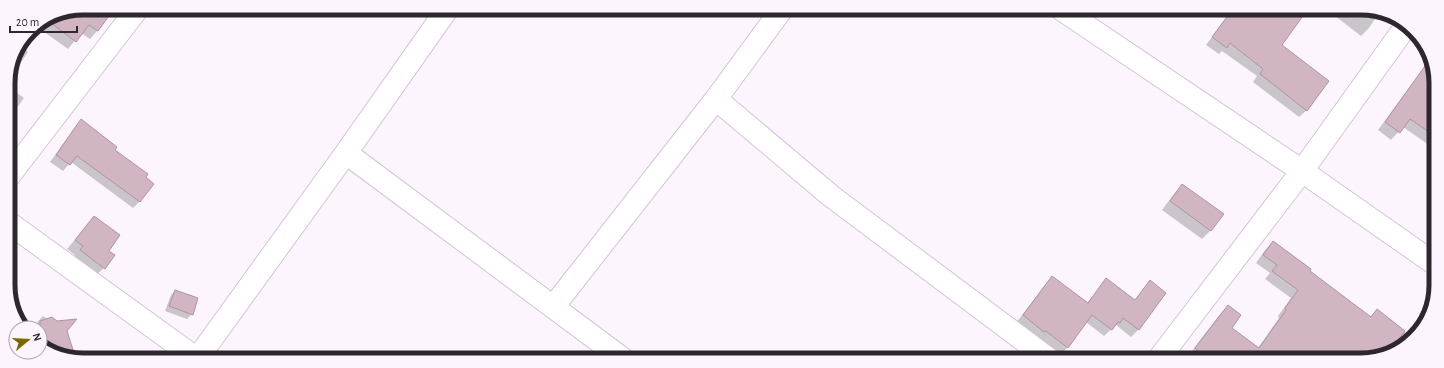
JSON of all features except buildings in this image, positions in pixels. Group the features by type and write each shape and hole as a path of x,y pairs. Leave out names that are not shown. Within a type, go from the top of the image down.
{"street":[{"path":"15,168 131,15"},
{"path":"201,353 346,153 443,15"},
{"path":"553,307 716,99 778,15"},
{"path":"1070,15 1302,171 1429,260"},
{"path":"1163,353 1302,171 1403,29"},
{"path":"716,99 831,196 1041,353"},
{"path":"346,153 615,353"},
{"path":"15,227 189,353"}]}
